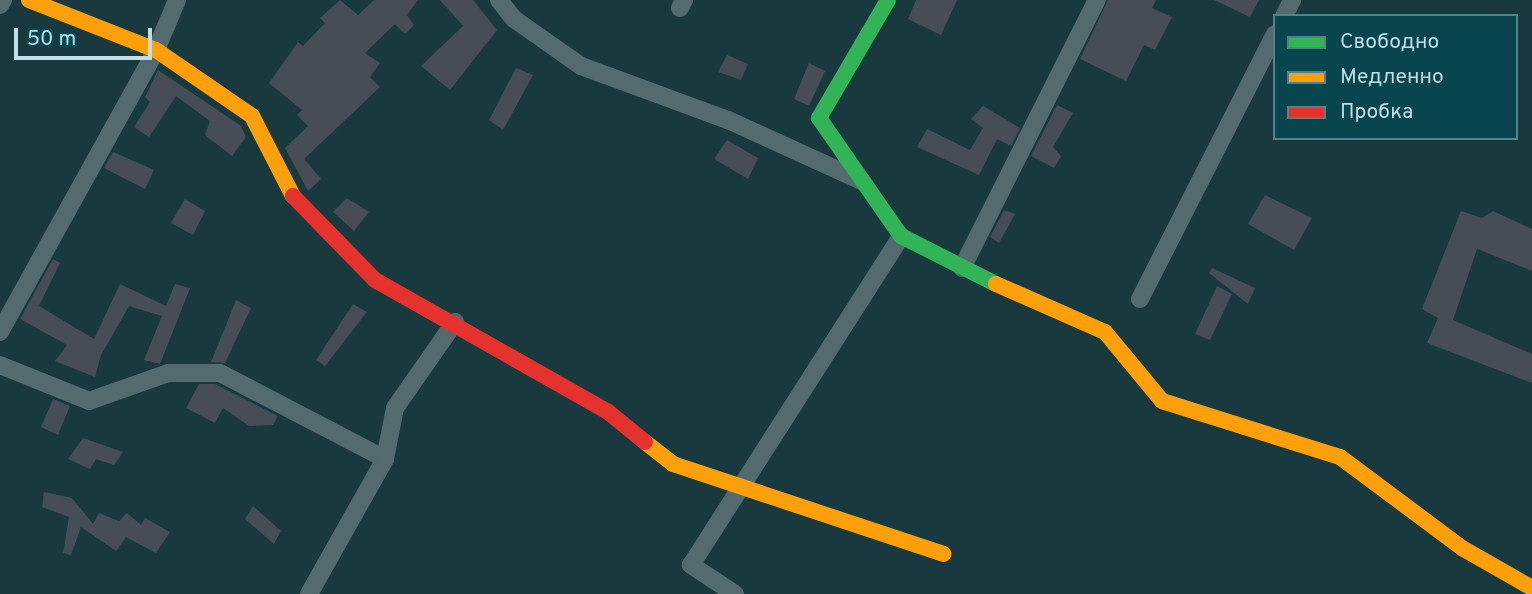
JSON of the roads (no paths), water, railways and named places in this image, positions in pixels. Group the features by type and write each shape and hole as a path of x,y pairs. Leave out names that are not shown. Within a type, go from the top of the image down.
{"street":[{"path":"0,5 3,0"},
{"path":"29,0 156,50 252,116 294,197 375,280 455,322 607,411 673,464 739,489 943,554"},
{"path":"0,332 156,50 177,0"},
{"path":"499,0 514,19 581,66 728,120 864,182"},
{"path":"888,0 819,118 901,236 962,268 1105,332 1162,401 1340,457 1462,548 1532,588"},
{"path":"962,268 1097,0"},
{"path":"1140,299 1273,38"},
{"path":"735,594 691,565 901,236"},
{"path":"309,594 385,459 395,408 455,322"},
{"path":"0,365 89,401 168,373 220,373 385,459"}]}
